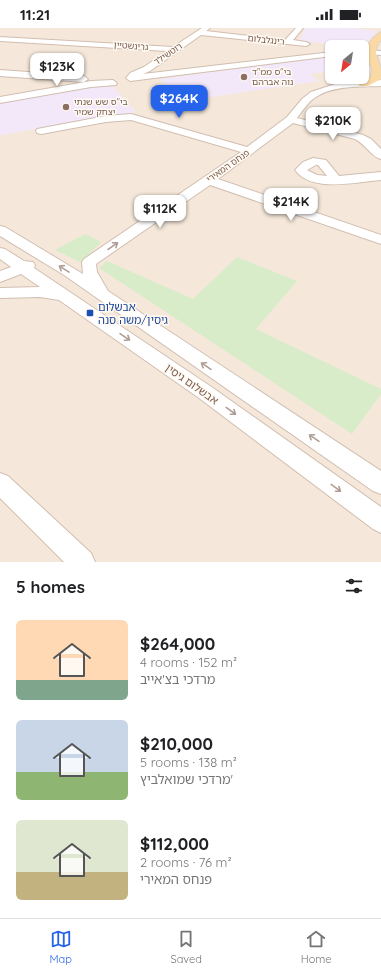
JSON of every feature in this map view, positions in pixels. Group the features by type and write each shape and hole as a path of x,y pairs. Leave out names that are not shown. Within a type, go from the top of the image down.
{"main road":[{"path":"369,82 376,78 371,60 372,44 381,35"},
{"path":"364,84 381,86"}],"street":[{"path":"287,42 300,28"},
{"name":"רינגלבלום","path":"204,30 306,44"},
{"name":"רוטשילד","path":"130,79 204,30"},
{"name":"גרינשטיין","path":"0,39 174,49"},
{"path":"371,60 381,53"},
{"path":"0,100 113,81 325,55"},
{"path":"141,72 142,74 150,76"},
{"path":"0,73 113,81"},
{"name":"פנחס המאירי","path":"369,84 381,83"},
{"name":"פנחס המאירי","path":"104,297 89,272 89,262 231,165 291,119 305,101 314,94 336,87 364,84"},
{"path":"41,131 131,117 249,151"},
{"path":"291,119 358,137 366,141 381,156"},
{"path":"336,180 381,176"},
{"path":"208,180 380,238"},
{"name":"אבשלום גיסין","path":"0,230 104,297 381,484"},
{"name":"אבשלום גיסין","path":"0,252 206,393 381,521"},
{"path":"0,293 27,271 47,259"},
{"path":"0,277 27,271"},
{"path":"0,293 40,292 64,296"},
{"path":"0,483 82,562"}],"shaded area":[{"path":"0,28 381,28 381,562 0,562"},
{"path":"306,28 352,28 377,31 369,40 325,40 325,43 299,41"},
{"name":"בי\"ס ממ\"ד נוה אברהם","path":"325,57 325,72 309,74 319,81 182,101 159,79"},
{"name":"בי\"ס שש שנתי יצחק שמיר","path":"97,86 113,87 136,112 0,135 0,103"}],"green space":[{"path":"85,234 101,242 85,258 84,264 55,250"},
{"path":"237,257 297,281 256,329 381,389 381,394 352,434 99,268 107,261 193,299"}],"place":[{"name":"בי\"ס ממ\"ד נוה אברהם","path":"244,77"},
{"name":"בי\"ס שש שנתי יצחק שמיר","path":"66,107"},
{"name":"אבשלום גיסין/משה סנה","path":"90,313"}]}
